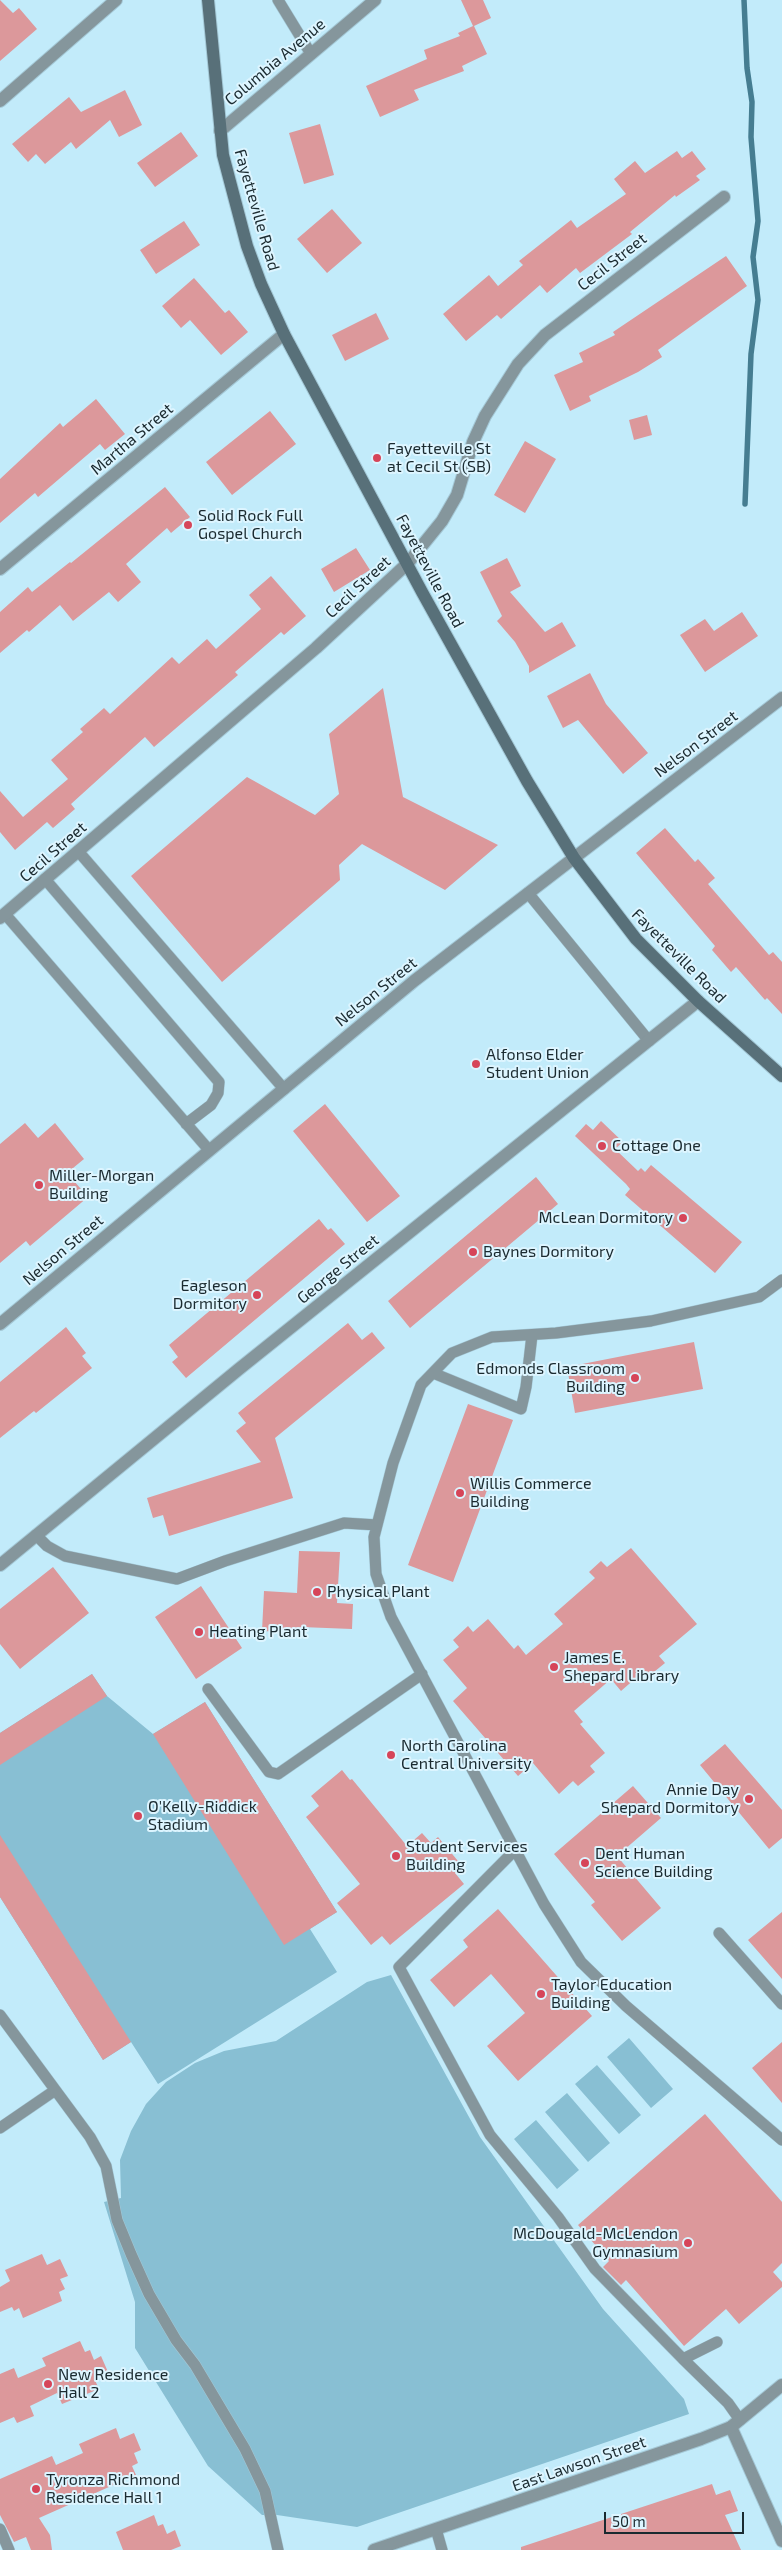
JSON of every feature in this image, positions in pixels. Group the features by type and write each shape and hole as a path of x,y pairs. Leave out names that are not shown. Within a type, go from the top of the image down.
{"main road":[{"name":"Fayetteville Road","path":"208,0 220,131 234,201 247,246 261,284 284,334 527,781 574,858 636,939 698,1001 782,1076"}],"street":[{"path":"0,101 116,0"},
{"name":"Columbia Avenue","path":"220,131 375,0"},
{"name":"Cecil Street","path":"3,916 316,648 408,563 442,521 450,508 457,494 473,442 485,416 518,364 545,335 724,197"},
{"name":"Martha Street","path":"0,570 284,334"},
{"name":"Nelson Street","path":"0,1324 414,981 782,698"},
{"name":"George Street","path":"0,1565 238,1369 698,1001"},
{"name":"East Lawson Street","path":"374,2550 694,2442 736,2424 782,2385"},
{"path":"736,2424 782,2541"}],"lane":[{"path":"278,0 311,54"},
{"path":"78,851 284,1089"},
{"path":"45,879 219,1082 218,1094 210,1104 186,1124"},
{"path":"528,894 649,1041"},
{"path":"3,916 209,1150"},
{"path":"782,1280 759,1297 651,1321 532,1335 492,1337 452,1353 421,1385 394,1463 374,1537 376,1574 391,1617 544,1904 581,1962 626,2006 782,2140"},
{"path":"432,1373 521,1409 526,1387 532,1335"},
{"path":"36,1535 47,1546 65,1556 177,1579 225,1561 344,1523 377,1525"},
{"path":"208,1689 269,1772 278,1774 422,1674"},
{"path":"516,1850 399,1968 490,2134 558,2217 595,2269 728,2402 736,2424"},
{"path":"719,1933 782,2004"},
{"path":"0,2015 54,2091 90,2137 106,2166 117,2220 149,2294 245,2449 265,2492 278,2550"},
{"path":"0,2128 54,2091"},
{"path":"683,2359 718,2342"},
{"path":"0,2529 9,2550"},
{"path":"436,2529 442,2550"}],"shaded area":[{"name":"O'Kelly-Riddick Stadium","path":"92,1674 107,1696 153,1734 205,1702 337,1912 310,1929 337,1972 158,2084 131,2042 103,2060 0,1897 0,1733"},
{"path":"391,1975 480,2137 603,2309 684,2399 689,2414 357,2527 277,2515 262,2515 208,2466 135,2348 135,2302 104,2202 121,2198 120,2160 131,2131 146,2104 166,2082 195,2063 224,2051 276,2041 367,1982"},
{"path":"629,2038 673,2089 651,2108 607,2057"},
{"path":"597,2065 641,2115 619,2134 575,2084"},
{"path":"567,2093 610,2143 588,2162 545,2112"},
{"path":"536,2120 579,2170 557,2189 514,2139"}],"building":[{"path":"0,0 13,13 19,8 37,29 0,61"},
{"path":"461,0 483,0 491,18 474,26 487,54 462,66 464,71 414,90 419,100 380,117 366,86 427,59 424,50 460,36 458,33 473,26"},
{"path":"125,90 142,125 119,137 110,120 76,149 71,142 45,164 36,154 28,162 12,144 69,97 81,112"},
{"path":"320,124 334,175 304,184 289,133"},
{"path":"181,132 198,156 155,187 137,163"},
{"path":"677,151 682,158 692,151 706,169 696,176 700,180 676,197 675,195 630,232 632,234 580,273 576,268 547,293 540,285 501,319 497,315 466,341 443,314 489,275 498,286 523,265 519,261 571,220 577,228 626,194 614,179 635,161 645,173"},
{"path":"332,209 362,243 327,273 297,239"},
{"path":"184,221 200,245 156,274 140,250"},
{"path":"726,256 747,286 658,350 662,357 638,372 589,396 591,401 570,411 554,375 583,362 579,353 615,335 613,332"},
{"path":"194,278 225,313 229,310 248,332 221,355 190,320 181,328 162,306"},
{"path":"376,313 389,339 345,361 332,335"},
{"path":"96,399 125,434 105,450 100,444 38,497 35,493 0,523 0,479 60,423 63,427"},
{"path":"270,411 296,444 232,495 206,462"},
{"path":"647,415 652,435 634,440 629,420"},
{"path":"525,441 556,459 525,513 494,495"},
{"path":"165,487 190,517 171,533 167,528 126,564 141,582 118,602 109,592 73,621 60,605 29,632 27,630 0,653 0,612 28,587 32,592 71,563"},
{"path":"356,548 370,570 334,592 321,569"},
{"path":"507,558 521,586 510,592 545,632 562,622 576,646 529,673 529,666 515,642 497,621 502,616 480,572"},
{"path":"271,576 306,616 284,635 281,632 235,672 238,675 154,747 145,737 71,804 75,809 53,828 47,822 15,850 0,832 0,791 23,817 68,779 51,760 83,732 80,729 104,708 110,714 172,657 179,664 207,639 216,649 261,609 249,595"},
{"path":"742,612 758,636 705,672 680,635 705,619 714,631"},
{"path":"590,673 606,704 648,753 623,774 578,720 563,728 547,696"},
{"path":"383,688 403,797 498,845 445,890 362,844 339,865 340,880 222,982 131,876 247,777 315,815 339,794 329,734"},
{"path":"665,828 695,862 698,859 715,878 708,884 769,955 773,952 782,962 782,1014 767,998 765,1000 736,967 731,972 712,950 715,946 636,853"},
{"path":"325,1104 400,1196 367,1222 293,1131"},
{"name":"McLean Dormitory","path":"601,1121 623,1142 615,1149 638,1171 641,1168 645,1172 651,1165 742,1242 715,1273 625,1195 630,1189 626,1184 575,1136 586,1124 593,1130"},
{"name":"Miller-Morgan Building","path":"25,1123 38,1138 55,1123 84,1159 67,1173 88,1197 30,1246 26,1241 0,1263 0,1144"},
{"name":"Baynes Dormitory","path":"536,1177 558,1204 410,1328 388,1301"},
{"name":"Eagleson Dormitory","path":"319,1219 328,1230 331,1228 345,1244 186,1378 172,1362 178,1357 169,1345"},
{"path":"348,1323 362,1340 372,1332 385,1348 275,1438 293,1498 169,1536 163,1515 153,1518 147,1498 261,1462 236,1431 246,1423 238,1413"},
{"path":"66,1327 86,1353 82,1356 92,1368 36,1413 34,1411 0,1438 0,1382"},
{"name":"Edmonds Classroom Building","path":"694,1342 703,1389 575,1413 567,1367"},
{"name":"Willis Commerce Building","path":"468,1404 513,1420 453,1582 408,1565"},
{"name":"James E. Shepard Library","path":"631,1548 697,1624 659,1656 665,1663 649,1676 644,1671 621,1691 611,1679 574,1711 583,1722 580,1724 605,1753 590,1766 595,1772 578,1786 573,1781 559,1794 533,1763 518,1776 453,1701 467,1688 443,1660 459,1647 453,1640 468,1626 473,1632 488,1619 514,1649 518,1645 526,1655 563,1624 554,1614 595,1578 589,1572 601,1561 607,1567"},
{"name":"Physical Plant","path":"299,1551 340,1552 337,1603 353,1604 352,1629 301,1627 301,1633 262,1631 264,1591 297,1593"},
{"path":"53,1567 89,1613 20,1669 0,1644 0,1609"},
{"name":"Heating Plant","path":"201,1586 242,1648 196,1679 155,1617"},
{"path":"92,1674 107,1696 0,1765 0,1733"},
{"path":"205,1702 337,1912 284,1945 153,1734"},
{"name":"Annie Day Shepard Dormitory","path":"725,1744 782,1810 782,1838 769,1849 700,1765"},
{"name":"Student Services Building","path":"342,1770 350,1780 352,1779 407,1846 422,1833 431,1843 438,1837 463,1867 455,1873 464,1884 390,1945 382,1936 371,1945 337,1903 360,1884 306,1817 319,1806 311,1796"},
{"name":"Dent Human Science Building","path":"633,1786 661,1818 617,1856 661,1908 622,1941 591,1905 595,1902 554,1854"},
{"path":"0,1835 131,2042 103,2060 0,1897"},
{"name":"Taylor Education Building","path":"498,1909 592,2016 518,2081 487,2046 525,2013 491,1974 454,2007 430,1980 468,1947 463,1940"},
{"path":"782,1912 782,1979 748,1940"},
{"path":"782,2042 782,2103 752,2068"},
{"name":"McDougald-McLendon Gymnasium","path":"705,2114 782,2202 782,2263 773,2272 782,2282 782,2287 739,2324 726,2309 684,2346 626,2280 621,2285 603,2267 609,2261 578,2225"},
{"path":"42,2254 47,2265 60,2259 68,2276 60,2279 65,2289 59,2292 62,2301 23,2318 19,2308 14,2311 12,2307 0,2312 0,2287 10,2281 5,2270"},
{"name":"New Residence Hall 2","path":"80,2341 85,2352 90,2350 94,2360 101,2356 108,2372 94,2378 99,2389 62,2404 57,2393 30,2406 34,2416 17,2423 14,2417 0,2423 0,2374 14,2368 18,2378 46,2366 42,2358"},
{"name":"Tyronza Richmond Residence Hall 1","path":"116,2428 120,2439 134,2433 141,2450 134,2453 138,2463 132,2466 136,2475 39,2518 50,2535 52,2550 31,2550 26,2537 14,2542 0,2515 0,2479 52,2456 56,2465 83,2453 79,2444"},
{"path":"712,2484 716,2495 730,2490 738,2511 725,2515 741,2550 521,2550 521,2547"},
{"name":"Tyronza Richmond Residence Hall 1","path":"154,2515 158,2526 163,2524 167,2534 175,2530 181,2546 171,2550 123,2550 116,2532"}],"waterway":[{"path":"744,0 747,68 752,102 751,137 758,221 753,257 758,300 751,354 745,504"}],"place":[{"name":"Fayetteville St at Cecil St (SB)","path":"377,458"},
{"name":"Solid Rock Full Gospel Church","path":"188,525"},
{"name":"Alfonso Elder Student Union","path":"476,1064"},
{"name":"Cottage One","path":"602,1146"},
{"name":"Miller-Morgan Building","path":"39,1185"},
{"name":"McLean Dormitory","path":"683,1218"},
{"name":"Baynes Dormitory","path":"473,1252"},
{"name":"Eagleson Dormitory","path":"257,1295"},
{"name":"Edmonds Classroom Building","path":"635,1378"},
{"name":"Willis Commerce Building","path":"460,1493"},
{"name":"Physical Plant","path":"317,1592"},
{"name":"Heating Plant","path":"199,1632"},
{"name":"James E. Shepard Library","path":"554,1667"},
{"name":"North Carolina Central University","path":"391,1755"},
{"name":"Annie Day Shepard Dormitory","path":"749,1799"},
{"name":"O'Kelly-Riddick Stadium","path":"138,1816"},
{"name":"Student Services Building","path":"396,1856"},
{"name":"Dent Human Science Building","path":"585,1863"},
{"name":"Taylor Education Building","path":"541,1994"},
{"name":"McDougald-McLendon Gymnasium","path":"688,2243"},
{"name":"New Residence Hall 2","path":"48,2384"},
{"name":"Tyronza Richmond Residence Hall 1","path":"36,2489"}]}
